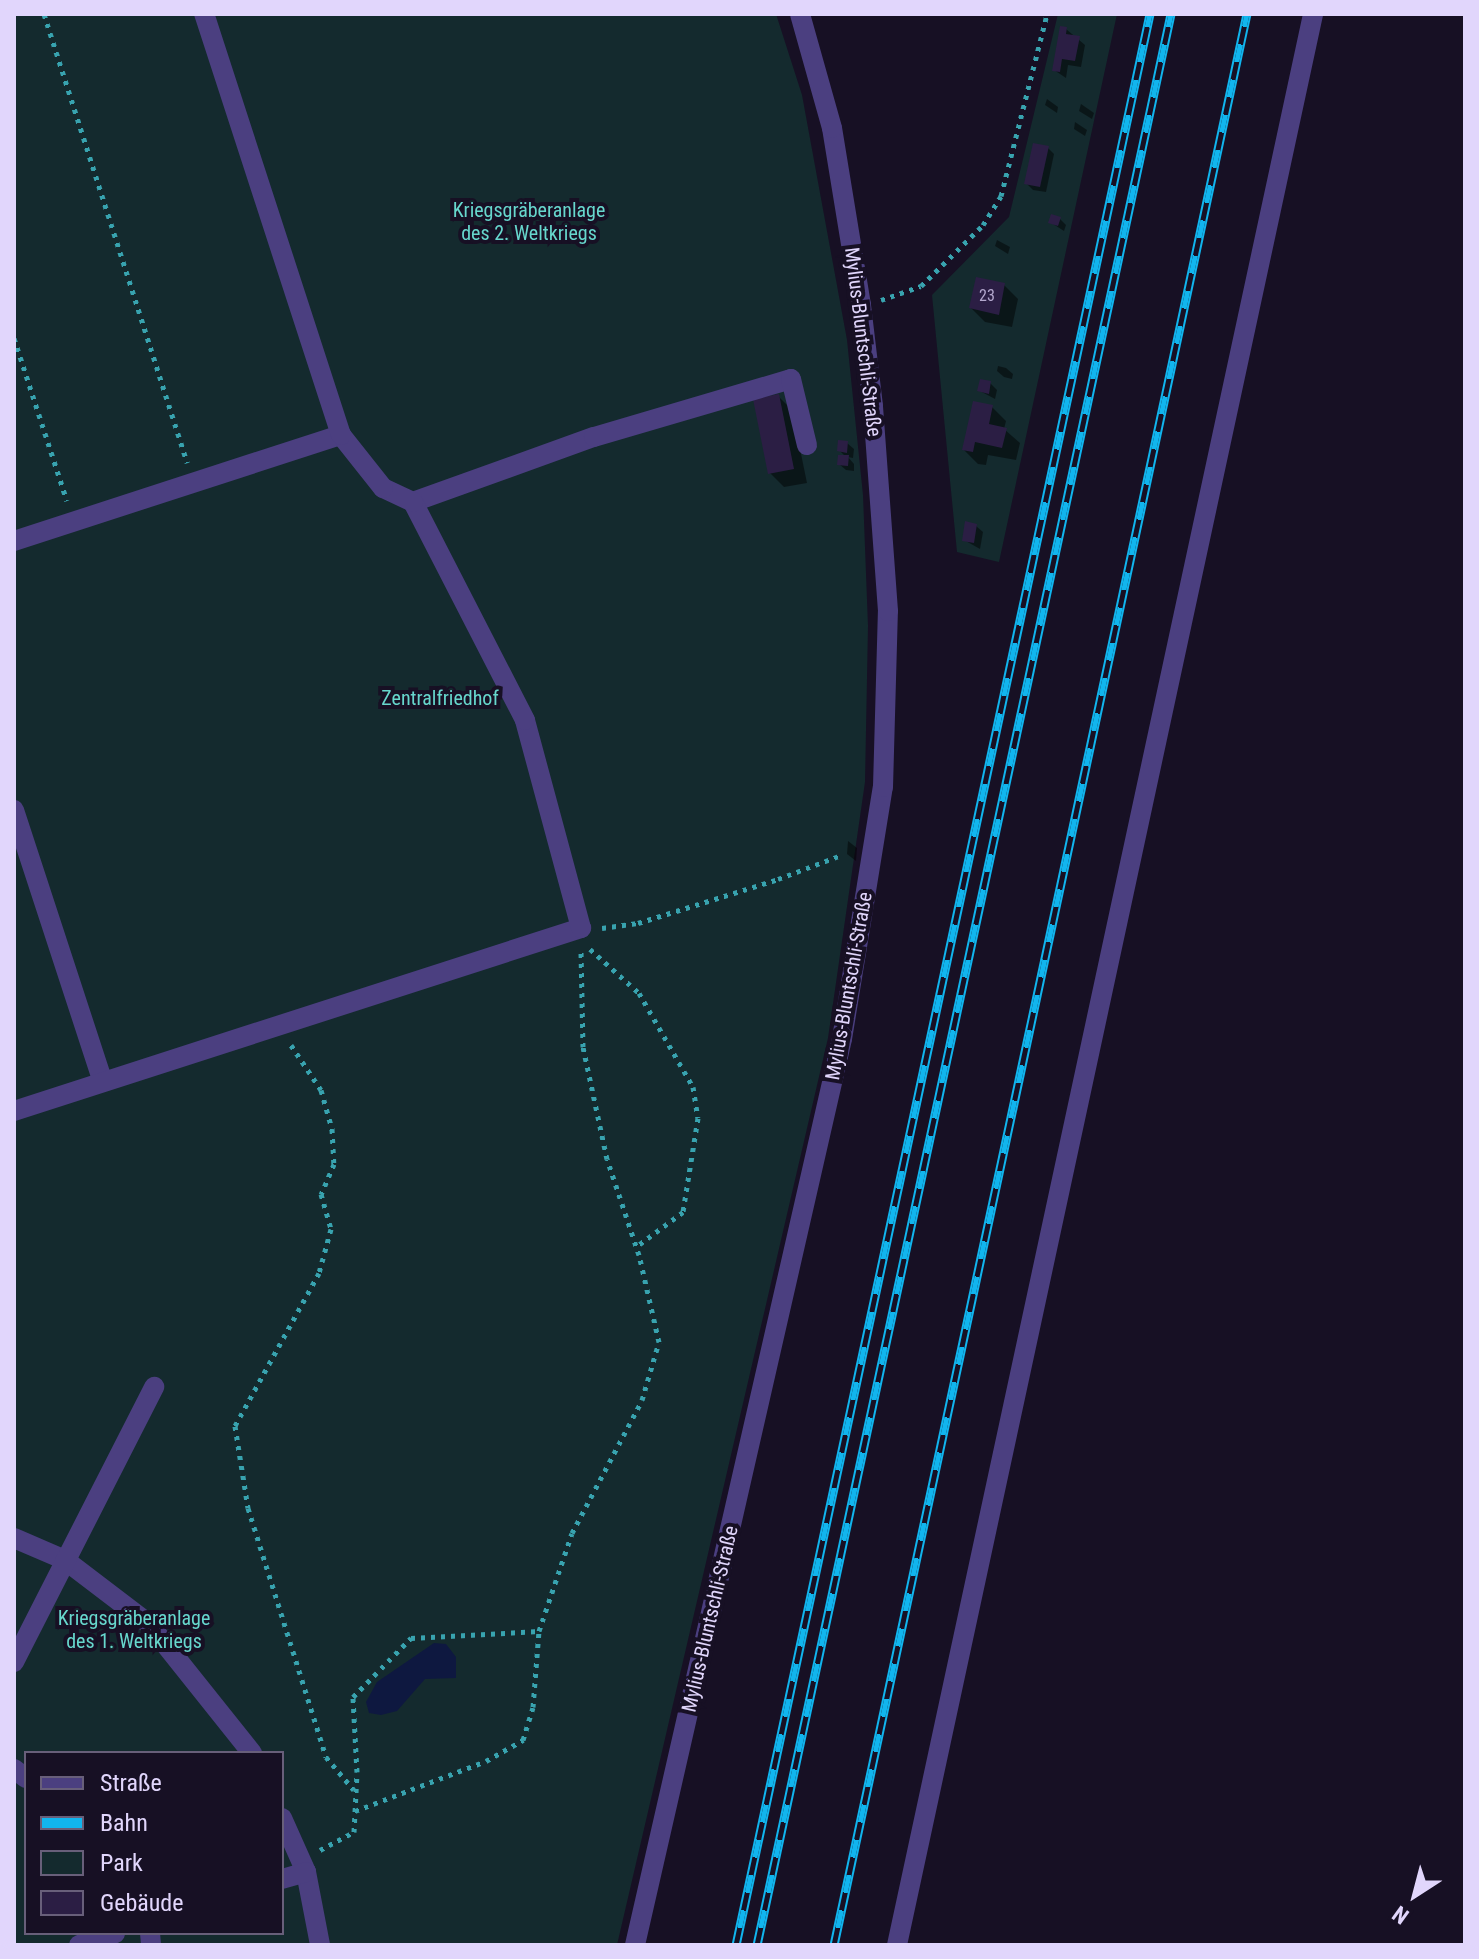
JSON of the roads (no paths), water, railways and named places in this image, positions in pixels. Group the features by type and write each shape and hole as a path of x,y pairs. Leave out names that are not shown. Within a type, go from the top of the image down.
{"street":[{"path":"14,1111 581,928 525,720 413,502 383,488 341,435 204,14"},
{"name":"Mylius-Bluntschli-Straße","path":"635,1945 842,1039 883,787 888,611 885,547 861,305 832,128 800,14"},
{"path":"897,1945 1313,14"},
{"path":"413,502 594,437 791,379 807,445"},
{"path":"14,541 341,435"},
{"path":"14,810 103,1082"},
{"path":"14,1662 154,1387"},
{"path":"14,1538 65,1560 149,1624 250,1751"},
{"path":"284,1822 304,1866 320,1945"},
{"path":"284,1878 304,1866"},
{"path":"79,1945 109,1935"}],"water":[{"path":"434,1643 446,1644 456,1657 456,1678 425,1679 397,1711 381,1715 369,1713 366,1702 377,1682"}],"railway":[{"path":"736,1945 1150,14"},
{"path":"757,1945 1171,14"},
{"path":"834,1945 1247,14"}],"park label":[{"name":"Kriegsgräberanlage des 2. Weltkriegs","path":"529,222"},
{"name":"Zentralfriedhof","path":"440,698"},
{"name":"Kriegsgräberanlage des 1. Weltkriegs","path":"134,1630"}]}
